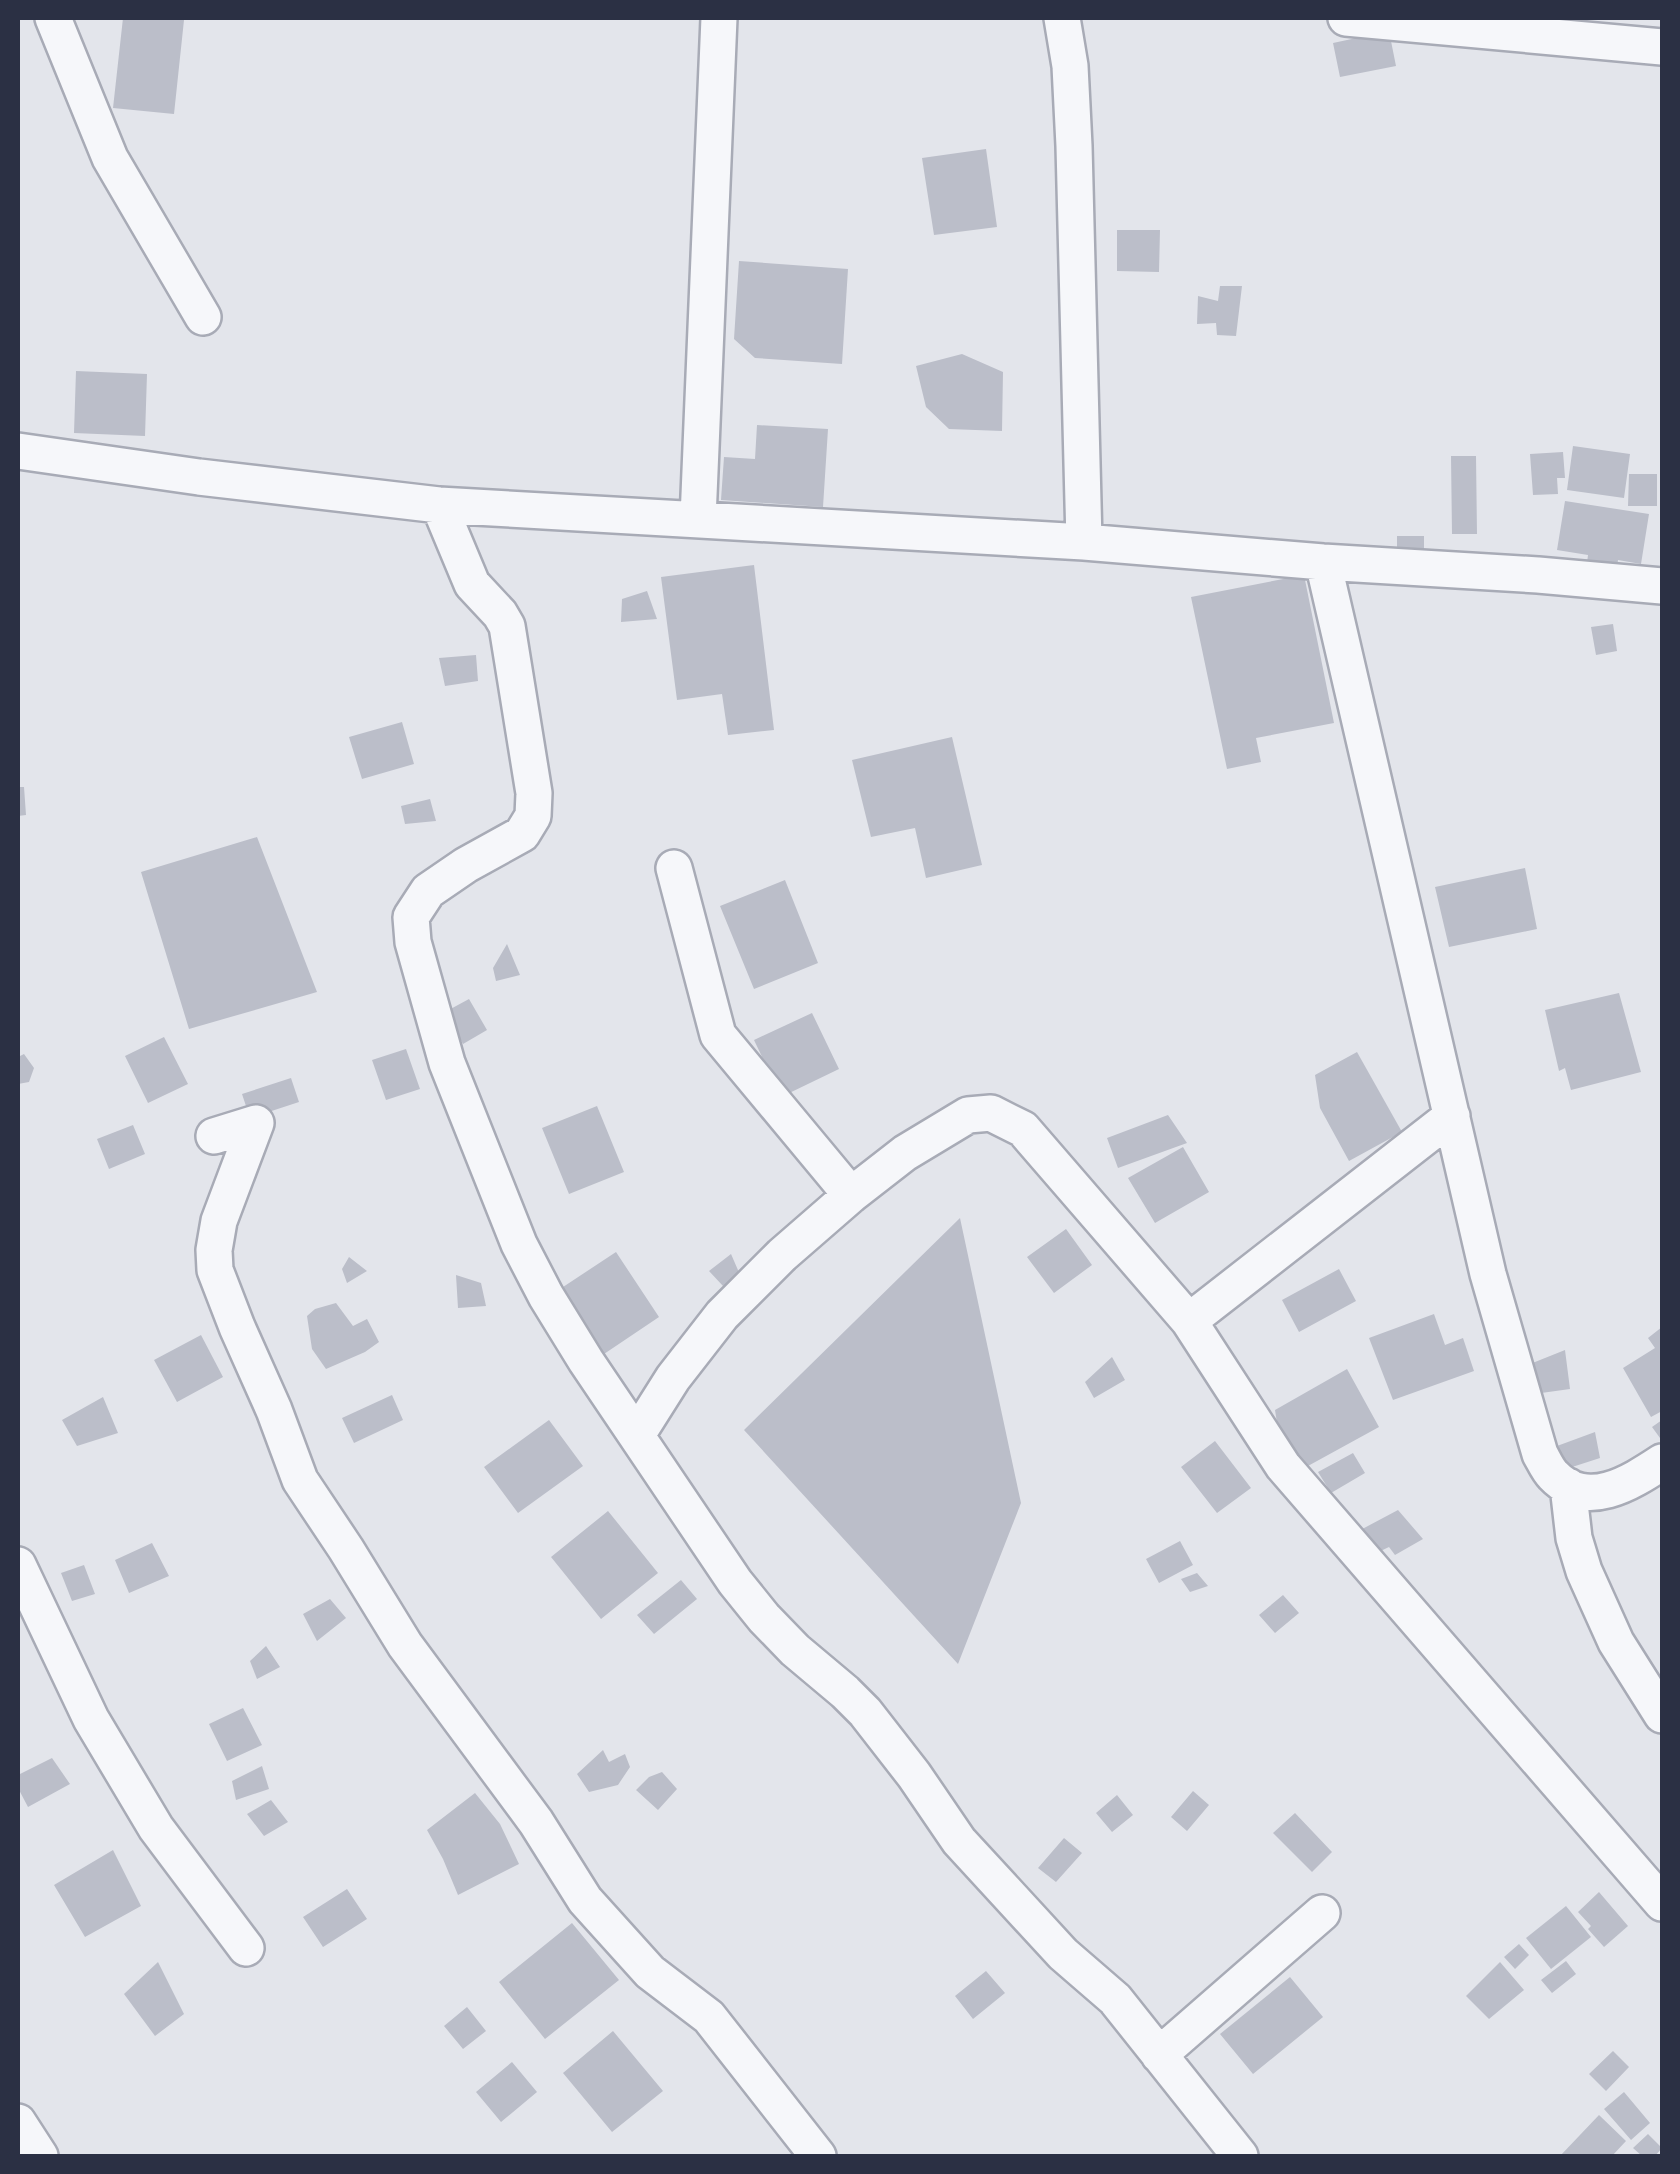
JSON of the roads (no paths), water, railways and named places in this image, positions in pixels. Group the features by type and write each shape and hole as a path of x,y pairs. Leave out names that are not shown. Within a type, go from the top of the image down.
{"street":[{"path":"54,18 110,158 203,317"},
{"path":"698,520 719,18"},
{"path":"1062,18 1070,66 1074,146 1084,542"},
{"path":"1346,18 1662,48"},
{"path":"18,451 199,477 440,504 1084,542 1662,586"},
{"path":"440,504 472,584 507,626 534,794 534,816 522,834 428,891 412,918 413,942 447,1062 518,1244 586,1362 735,1582 764,1618 865,1712 959,1841 1063,1954 1115,1999 1240,2156"},
{"path":"1323,562 1488,1274 1540,1454 1552,1475 1587,1493 1605,1492 1640,1477 1662,1462"},
{"path":"674,868 718,1035 851,1195"},
{"path":"638,1434 673,1378 722,1315 782,1256 905,1153 968,1115 992,1114 1022,1129 1189,1321 1283,1466 1662,1903"},
{"path":"1189,1321 1452,1116"},
{"path":"214,1136 256,1123 218,1221 216,1270 300,1480 405,1645 536,1822 585,1900 650,1972 709,2018 818,2156"},
{"path":"1568,1486 1574,1538 1584,1571 1616,1642 1662,1715"},
{"path":"18,1565 91,1718 156,1828 246,1948"},
{"path":"1159,2055 1322,1913"},
{"path":"18,2122 40,2156"}]}
